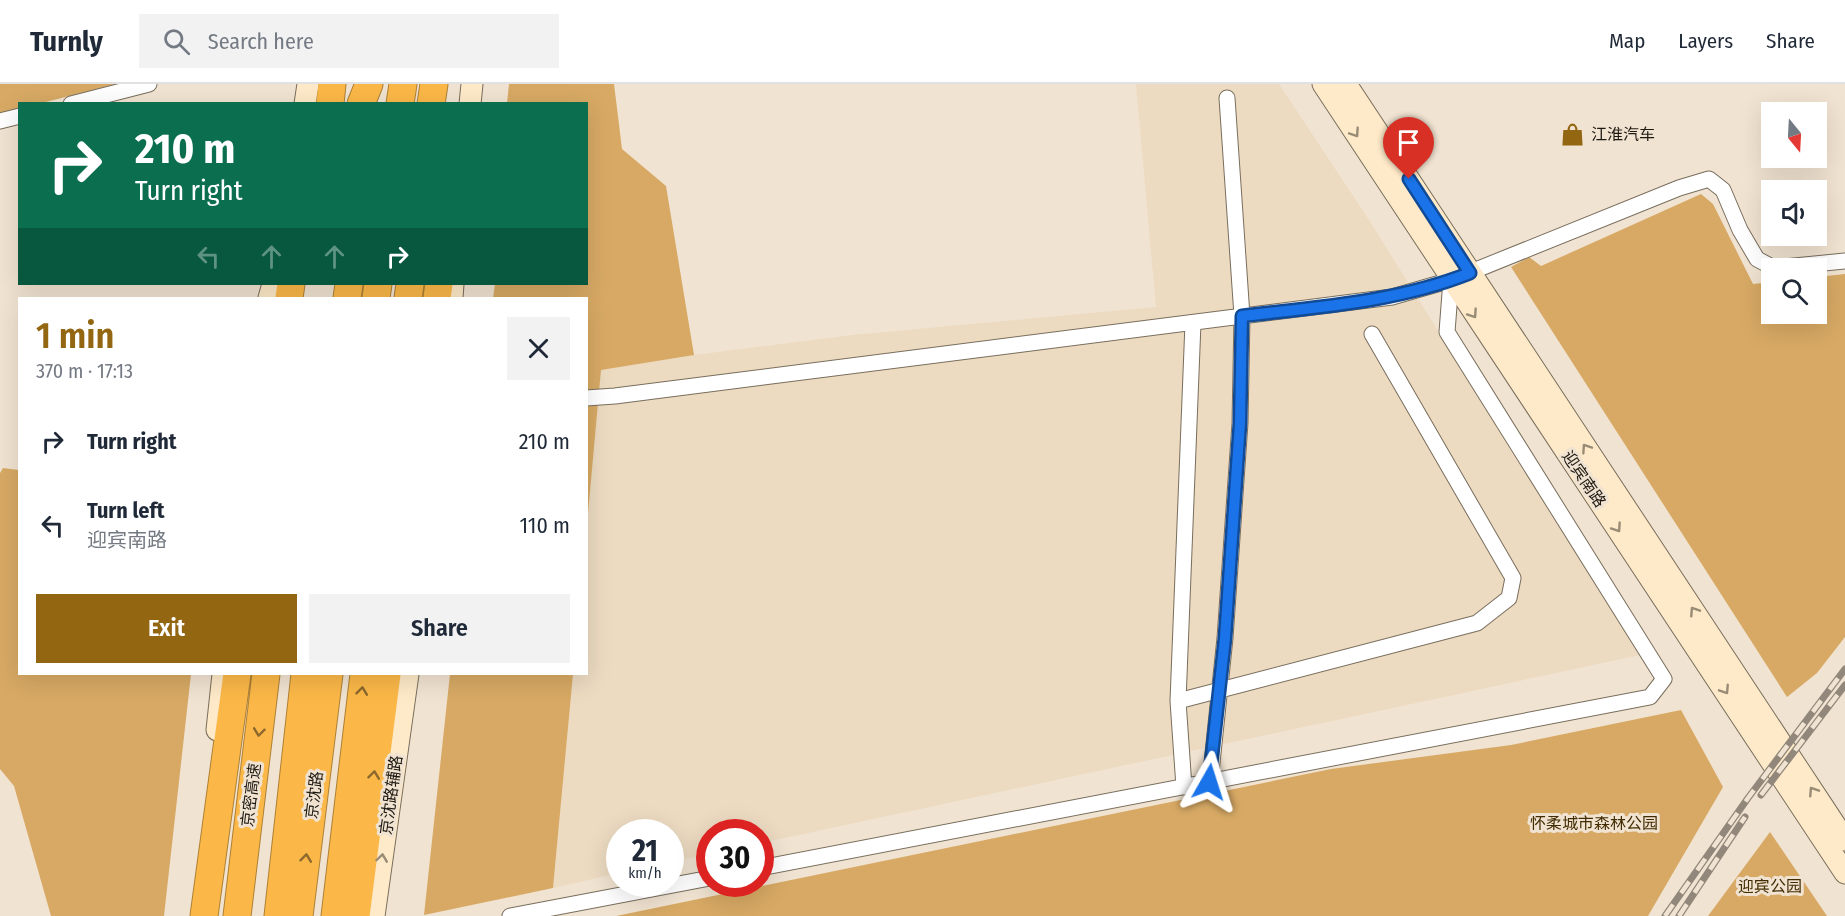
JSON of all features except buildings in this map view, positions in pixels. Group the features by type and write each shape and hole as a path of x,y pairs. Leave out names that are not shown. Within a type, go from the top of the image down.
{"highway":[{"path":"330,102 332,84"},
{"path":"362,102 370,84"},
{"path":"369,102 370,84"},
{"path":"400,102 403,84"},
{"path":"431,102 434,84"},
{"path":"204,916 237,675"},
{"name":"京密高速","path":"237,916 266,675"},
{"name":"京沈路","path":"278,916 305,675"},
{"name":"京沈路","path":"299,916 329,675"},
{"path":"335,916 364,675"},
{"path":"356,916 387,675"}],"main road":[{"path":"305,102 308,84"},
{"path":"470,102 472,84"},
{"name":"迎宾南路","path":"1323,84 1460,276 1845,840"},
{"name":"迎宾南路","path":"1346,84 1460,276 1845,873"},
{"path":"194,916 206,832 223,675"},
{"name":"京沈路辅路","path":"374,916 408,675"}],"street":[{"path":"79,102 149,84"},
{"path":"1209,782 1225,638 1240,423 1242,316 1227,98"},
{"path":"0,121 18,116"},
{"path":"588,398 1392,297 1460,276 1679,188 1709,179 1724,190 1740,230 1757,259 1774,268 1845,261"},
{"path":"774,865 1650,697 1664,679 1447,332 1460,276"},
{"path":"1184,787 1178,701 1192,323"},
{"path":"1178,701 1477,623 1509,598 1513,578 1372,334"},
{"path":"510,916 696,881"}],"shaded area":[{"path":"1136,84 1279,84 1369,220 1640,655 774,840 774,819 696,819 696,857 684,859 684,819 606,819 606,876 553,888 573,675 588,675 588,514 601,370 694,355 853,335 1156,307"}],"green space":[{"path":"0,84 116,84 46,102 18,102 18,109 0,114"},
{"path":"509,84 614,84 622,149 666,186 694,355 601,370 588,514 588,297 493,297 495,285 588,285 588,102 507,102"},
{"path":"1701,194 1713,204 1753,284 1761,283 1761,324 1827,324 1827,276 1845,274 1845,637 1817,673 1787,697 1511,267 1529,257 1541,266"},
{"path":"3,468 18,470 18,675 191,675 164,916 51,916 14,786 0,769 0,473"},
{"path":"450,675 573,675 553,888 424,915"},
{"name":"怀柔城市森林公园","path":"1681,710 1723,787 1648,916 616,916 708,897 774,897 774,884 1331,769 1511,745"},
{"name":"迎宾公园","path":"1770,832 1827,916 1708,916"}],"railway":[{"path":"1665,916 1748,798 1845,669"},
{"path":"1761,795 1845,685"},
{"path":"1679,916 1745,817"}],"place":[{"name":"江淮汽车","path":"1573,134"}],"route":[{"path":"1209,782 1225,638 1240,423 1242,316 1392,297 1470,273 1409,179"}]}
